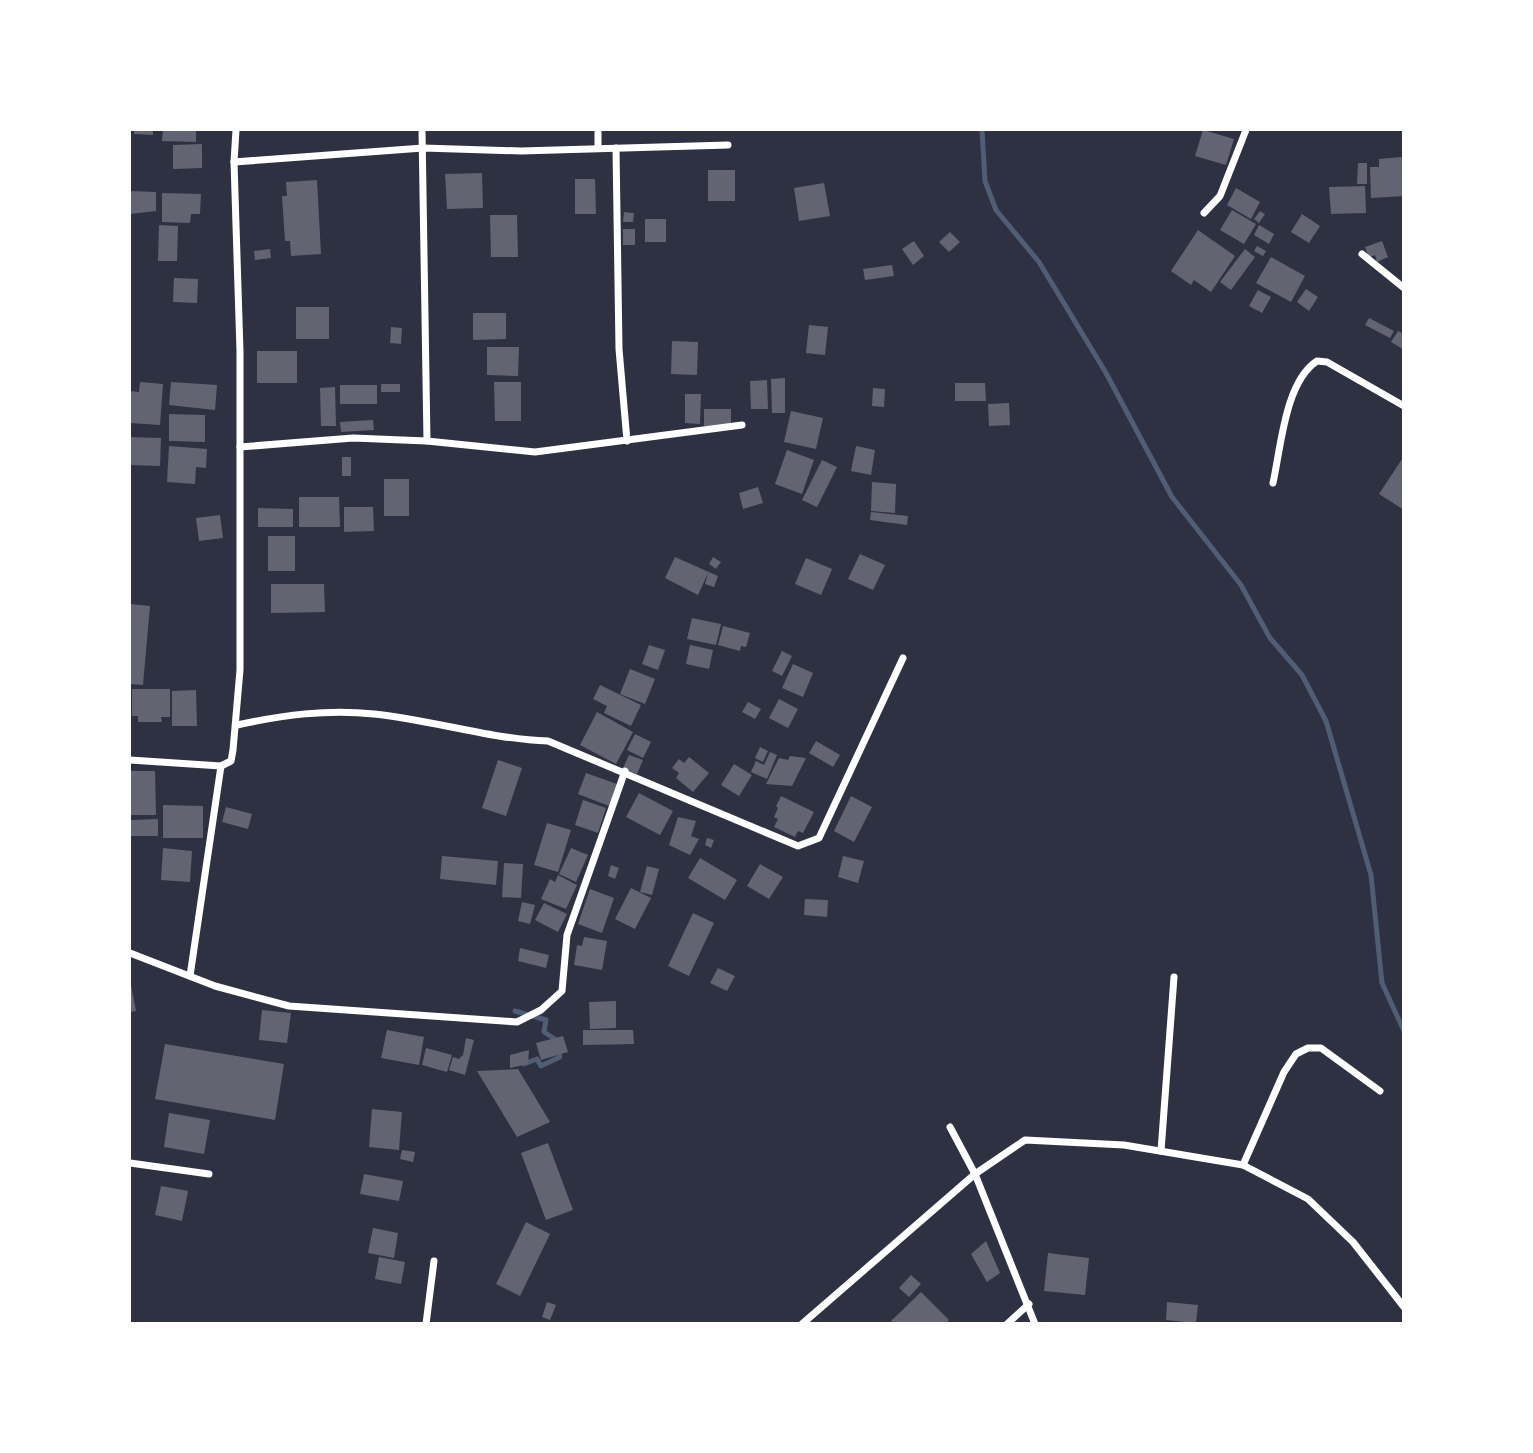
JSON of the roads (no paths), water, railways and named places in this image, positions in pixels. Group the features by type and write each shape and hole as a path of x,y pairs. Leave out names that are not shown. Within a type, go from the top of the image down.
{"street":[{"path":"130,760 221,766 231,761 240,670 240,447 233,162 236,130"},
{"path":"422,130 427,441"},
{"path":"598,130 598,148"},
{"path":"1204,213 1220,196 1246,130"},
{"path":"233,162 423,148 521,151 728,145"},
{"path":"617,148 619,349 627,441"},
{"path":"1362,254 1404,288"},
{"path":"1273,483 1294,387 1306,368 1317,361 1327,362 1404,406"},
{"path":"240,447 353,438 427,441 535,452 742,425"},
{"path":"236,725 311,712 375,714 508,739 548,741 625,771 798,846 819,838 903,658"},
{"path":"190,976 221,766"},
{"path":"130,953 215,986 289,1006 517,1022 541,1010 562,990 567,935 625,771"},
{"path":"1161,1152 1174,977"},
{"path":"1243,1165 1284,1072 1296,1054 1308,1048 1321,1048 1380,1091"},
{"path":"950,1127 975,1174 1035,1324"},
{"path":"802,1324 975,1174 1025,1140 1124,1145 1243,1165 1308,1199 1353,1242 1404,1307"},
{"path":"130,1163 209,1174"},
{"path":"426,1324 434,1261"},
{"path":"1007,1324 1029,1304"}],"waterway":[{"path":"982,130 985,181 996,210 1039,262 1106,373 1172,497 1241,585 1270,638 1302,675 1326,721 1371,875 1382,983 1404,1031"},
{"path":"515,1011 546,1020 544,1032 558,1041"},
{"path":"524,1064 537,1059 541,1066 560,1057 558,1050"}]}
